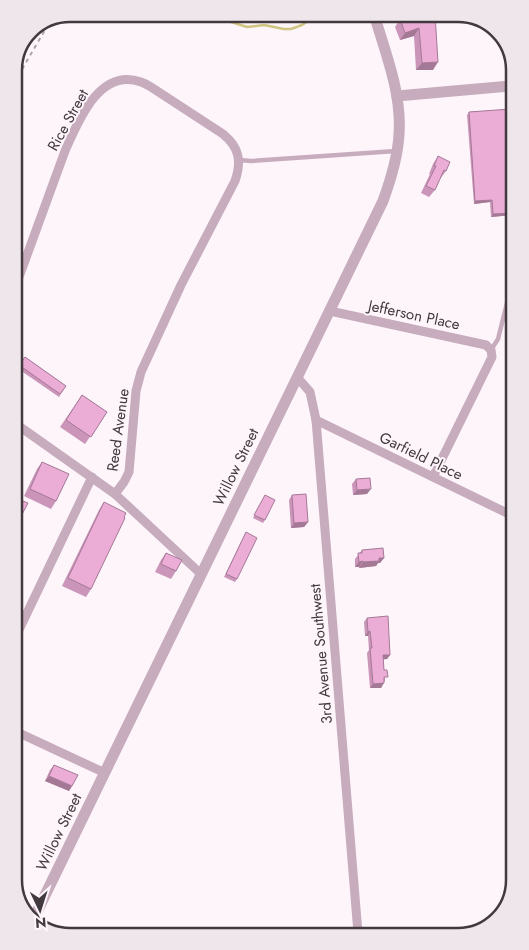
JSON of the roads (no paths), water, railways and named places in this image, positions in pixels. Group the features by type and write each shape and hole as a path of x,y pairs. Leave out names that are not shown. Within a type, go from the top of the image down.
{"street":[{"name":"Willow Street","path":"37,913 383,201 392,177 398,151 399,123 396,96 377,23"},
{"name":"Rice Street","path":"23,267 65,151 74,132 90,102 104,87 113,82 126,80 140,81 151,87 223,134 231,141 239,160"},
{"path":"396,96 507,86"},
{"name":"Reed Avenue","path":"201,574 115,494 130,472 136,391 141,372 180,285 235,181 239,160"},
{"name":"Jefferson Place","path":"330,311 486,345 491,350"},
{"path":"433,477 492,357 491,350"},
{"name":"3rd Avenue Southwest","path":"297,377 310,392 316,420 358,928"},
{"name":"Garfield Place","path":"316,420 507,513"},
{"path":"23,429 115,494"},
{"path":"22,623 92,477"},
{"path":"22,734 105,773"}],"lane":[{"path":"239,160 251,161 398,151"},
{"path":"491,350 498,339 507,303"}],"waterway":[{"path":"232,22 247,27 264,25 284,29 291,29 306,23"}]}
